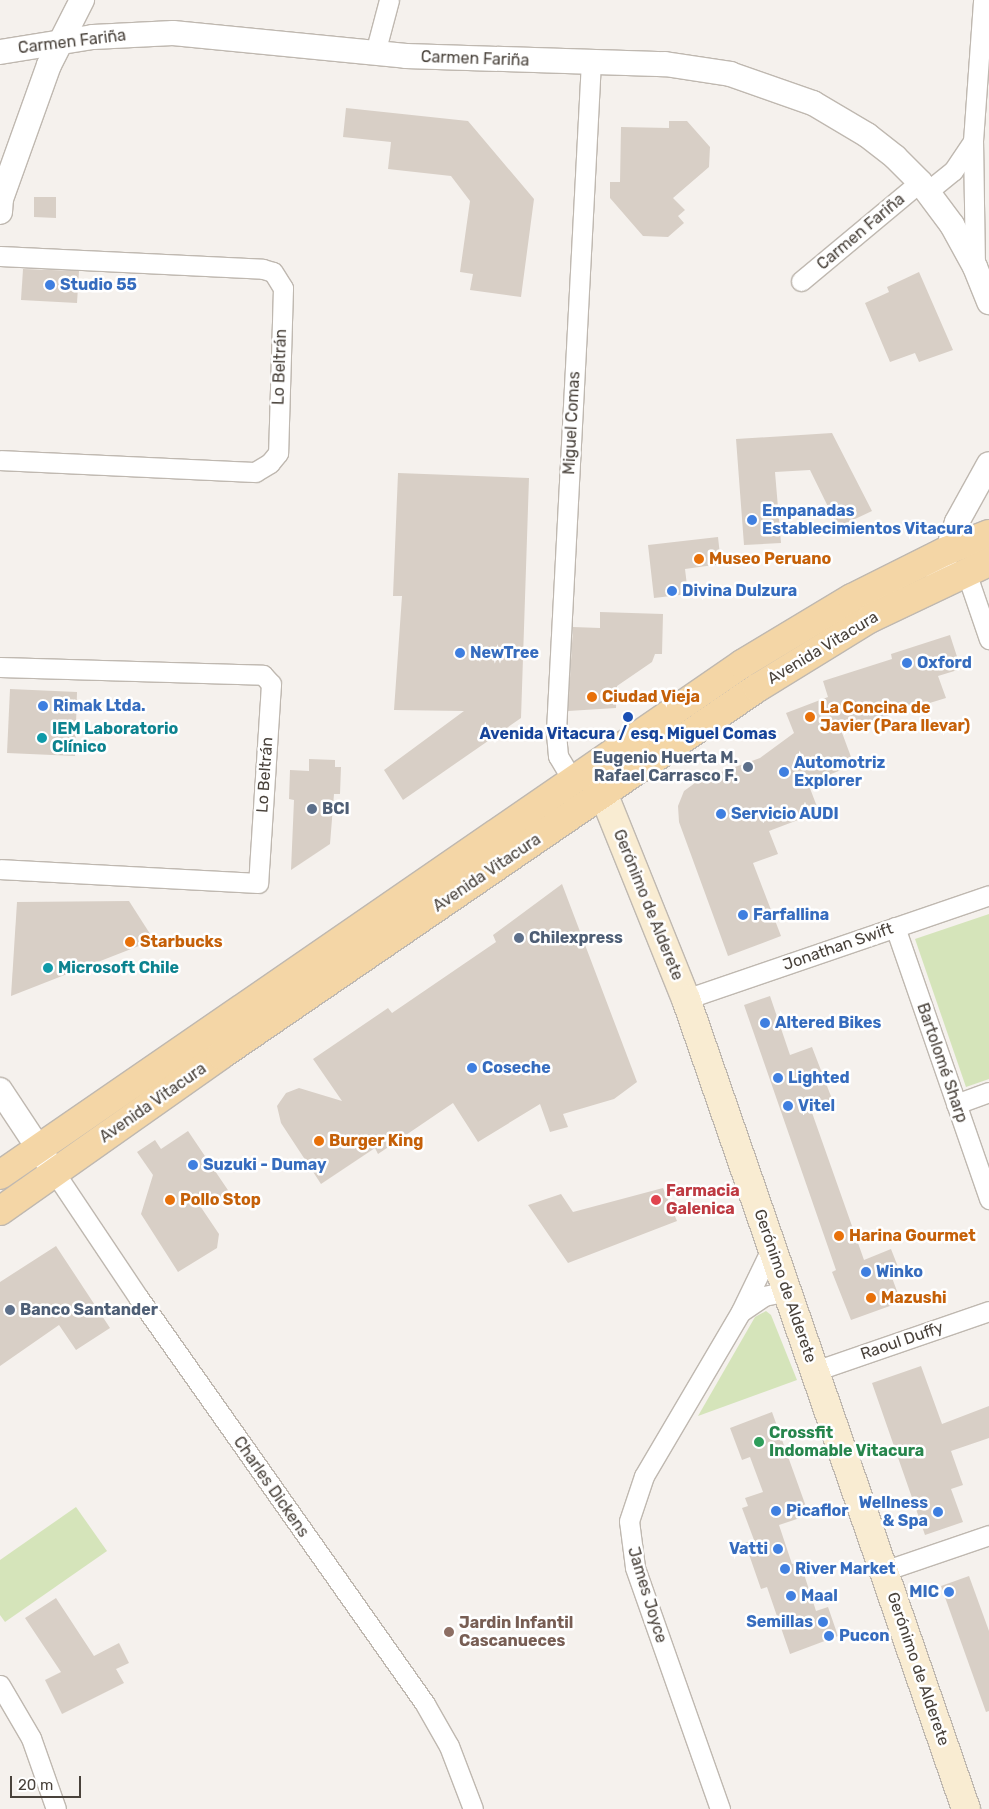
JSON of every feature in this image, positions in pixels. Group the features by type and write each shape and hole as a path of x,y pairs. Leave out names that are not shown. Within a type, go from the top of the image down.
{"main road":[{"name":"Avenida Vitacura","path":"0,1175 583,774 807,623 946,551 989,534"},
{"name":"Avenida Vitacura","path":"0,1211 756,688 837,638 936,586 977,567"},
{"name":"Gerónimo de Alderete","path":"583,774 603,793 686,999 966,1809"}],"street":[{"path":"0,212 21,142 62,41 82,0"},
{"path":"375,53 388,0"},
{"path":"975,267 973,141 984,0"},
{"name":"Carmen Fariña","path":"0,52 62,41 173,33 375,53 458,59 591,61 698,68 787,92 837,116 867,135 924,186 975,267 989,302"},
{"name":"Miguel Comas","path":"583,774 558,756 556,731 591,61"},
{"path":"924,186 953,170 973,141"},
{"name":"Carmen Fariña","path":"801,281 924,186"},
{"name":"Lo Beltrán","path":"0,256 263,269 273,272 283,288 278,453 270,463 255,472 0,460"},
{"path":"936,586 956,522 989,464"},
{"path":"977,567 989,639"},
{"name":"Lo Beltrán","path":"0,667 262,675 271,684 258,883 0,869"},
{"name":"Jonathan Swift","path":"686,999 989,894"},
{"name":"Bartolomé Sharp","path":"894,927 989,1199"},
{"path":"0,1090 55,1172"},
{"path":"956,1104 989,1092"},
{"name":"Charles Dickens","path":"55,1172 138,1297 424,1704 449,1746 473,1809"},
{"name":"James Joyce","path":"720,1809 635,1567 629,1522 644,1476 741,1311 772,1247"},
{"name":"James Joyce","path":"741,1311 764,1296 787,1290"},
{"name":"Raoul Duffy","path":"815,1371 989,1312"},
{"path":"884,1571 989,1535"},
{"path":"0,1685 31,1738 56,1809"}],"green space":[{"path":"989,914 989,1079 966,1087 915,939"},
{"path":"766,1311 771,1315 797,1380 698,1416 755,1317"},
{"path":"76,1507 107,1551 5,1622 0,1615 0,1560"}],"building":[{"path":"346,108 468,121 534,199 521,297 470,290 473,274 460,272 470,201 451,176 388,169 391,142 343,137"},
{"path":"669,121 687,121 710,147 709,167 673,198 685,210 678,216 684,223 668,237 643,236 610,198 610,182 620,182 621,127 669,128"},
{"path":"34,197 56,197 56,218 34,217"},
{"name":"Studio 55","path":"23,269 79,271 77,303 21,300"},
{"path":"919,272 953,350 919,362 915,353 890,362 865,303 889,292 887,287"},
{"path":"832,433 872,511 838,527 810,470 775,472 781,543 744,545 736,439"},
{"name":"NewTree","path":"398,473 529,478 521,718 403,800 384,770 464,711 394,710 402,596 393,596"},
{"path":"718,537 721,564 685,569 688,594 654,598 648,545"},
{"path":"600,612 663,614 662,654 655,654 652,662 617,686 616,708 568,711 573,627 600,628"},
{"path":"950,635 961,669 938,676 946,698 841,730 854,765 808,783 819,812 769,831 778,854 753,863 781,936 728,956 679,822 678,806 684,791 699,780 760,758 794,733 786,713 828,697 823,681 892,659 891,654"},
{"path":"10,689 77,692 75,756 7,753"},
{"name":"BCI","path":"309,759 335,760 335,767 341,767 340,794 334,794 330,844 291,870 294,800 289,799 290,770 309,771"},
{"path":"562,884 637,1082 614,1099 563,1114 568,1127 550,1132 540,1104 478,1142 453,1103 378,1154 375,1148 321,1184 281,1123 277,1106 286,1093 299,1088 342,1101 313,1059 388,1008 392,1013 496,942 493,935"},
{"name":"Microsoft Chile","path":"129,901 154,940 11,996 17,902"},
{"path":"770,996 790,1055 812,1047 832,1099 810,1107 864,1260 891,1249 900,1272 891,1275 901,1302 851,1320 832,1272 836,1270 744,1005"},
{"name":"Pollo Stop","path":"188,1131 236,1202 192,1194 219,1234 217,1248 178,1272 141,1214 153,1175 137,1152 155,1140 161,1149"},
{"path":"663,1188 677,1221 568,1263 528,1205 561,1194 573,1212"},
{"path":"56,1246 110,1328 76,1350 59,1325 0,1366 0,1282"},
{"path":"921,1366 942,1424 989,1406 989,1438 951,1451 963,1485 951,1489 963,1522 925,1535 872,1383"},
{"path":"772,1412 809,1515 779,1525 792,1564 800,1562 816,1611 828,1607 838,1636 790,1654 767,1587 761,1589 745,1543 754,1540 742,1508 748,1506 745,1498 763,1492 750,1457 742,1460 730,1428"},
{"path":"969,1576 989,1631 989,1711 986,1712 941,1586"},
{"path":"56,1598 94,1656 119,1643 129,1663 116,1669 124,1683 62,1714 45,1680 61,1672 25,1618"}],"place":[{"name":"Studio 55","path":"50,285"},
{"name":"Empanadas Establecimientos Vitacura","path":"752,520"},
{"name":"Museo Peruano","path":"699,559"},
{"name":"Divina Dulzura","path":"672,591"},
{"name":"NewTree","path":"460,653"},
{"name":"Oxford","path":"907,663"},
{"name":"Ciudad Vieja","path":"592,697"},
{"name":"Rimak Ltda.","path":"43,706"},
{"name":"Avenida Vitacura / esq. Miguel Comas","path":"628,717"},
{"name":"La Concina de Javier (Para llevar)","path":"810,717"},
{"name":"IEM Laboratorio Clínico","path":"42,738"},
{"name":"Eugenio Huerta M. Rafael Carrasco F.","path":"748,767"},
{"name":"Automotriz Explorer","path":"784,772"},
{"name":"BCI","path":"312,809"},
{"name":"Servicio AUDI","path":"721,814"},
{"name":"Farfallina","path":"743,915"},
{"name":"Chilexpress","path":"519,938"},
{"name":"Starbucks","path":"130,942"},
{"name":"Microsoft Chile","path":"48,968"},
{"name":"Altered Bikes","path":"765,1023"},
{"name":"Coseche","path":"472,1068"},
{"name":"Lighted","path":"778,1078"},
{"name":"Vitel","path":"788,1106"},
{"name":"Burger King","path":"319,1141"},
{"name":"Suzuki - Dumay","path":"193,1165"},
{"name":"Pollo Stop","path":"170,1200"},
{"name":"Farmacia Galenica","path":"656,1200"},
{"name":"Harina Gourmet","path":"839,1236"},
{"name":"Winko","path":"866,1272"},
{"name":"Mazushi","path":"871,1298"},
{"name":"Banco Santander","path":"10,1310"},
{"name":"Crossfit Indomable Vitacura","path":"759,1442"},
{"name":"Picaflor","path":"776,1511"},
{"name":"Wellness & Spa","path":"938,1512"},
{"name":"Vatti","path":"778,1549"},
{"name":"River Market","path":"785,1569"},
{"name":"MIC","path":"949,1592"},
{"name":"Maal","path":"791,1596"},
{"name":"Semillas","path":"823,1622"},
{"name":"Jardin Infantil Cascanueces","path":"449,1632"},
{"name":"Pucon","path":"829,1636"}]}
